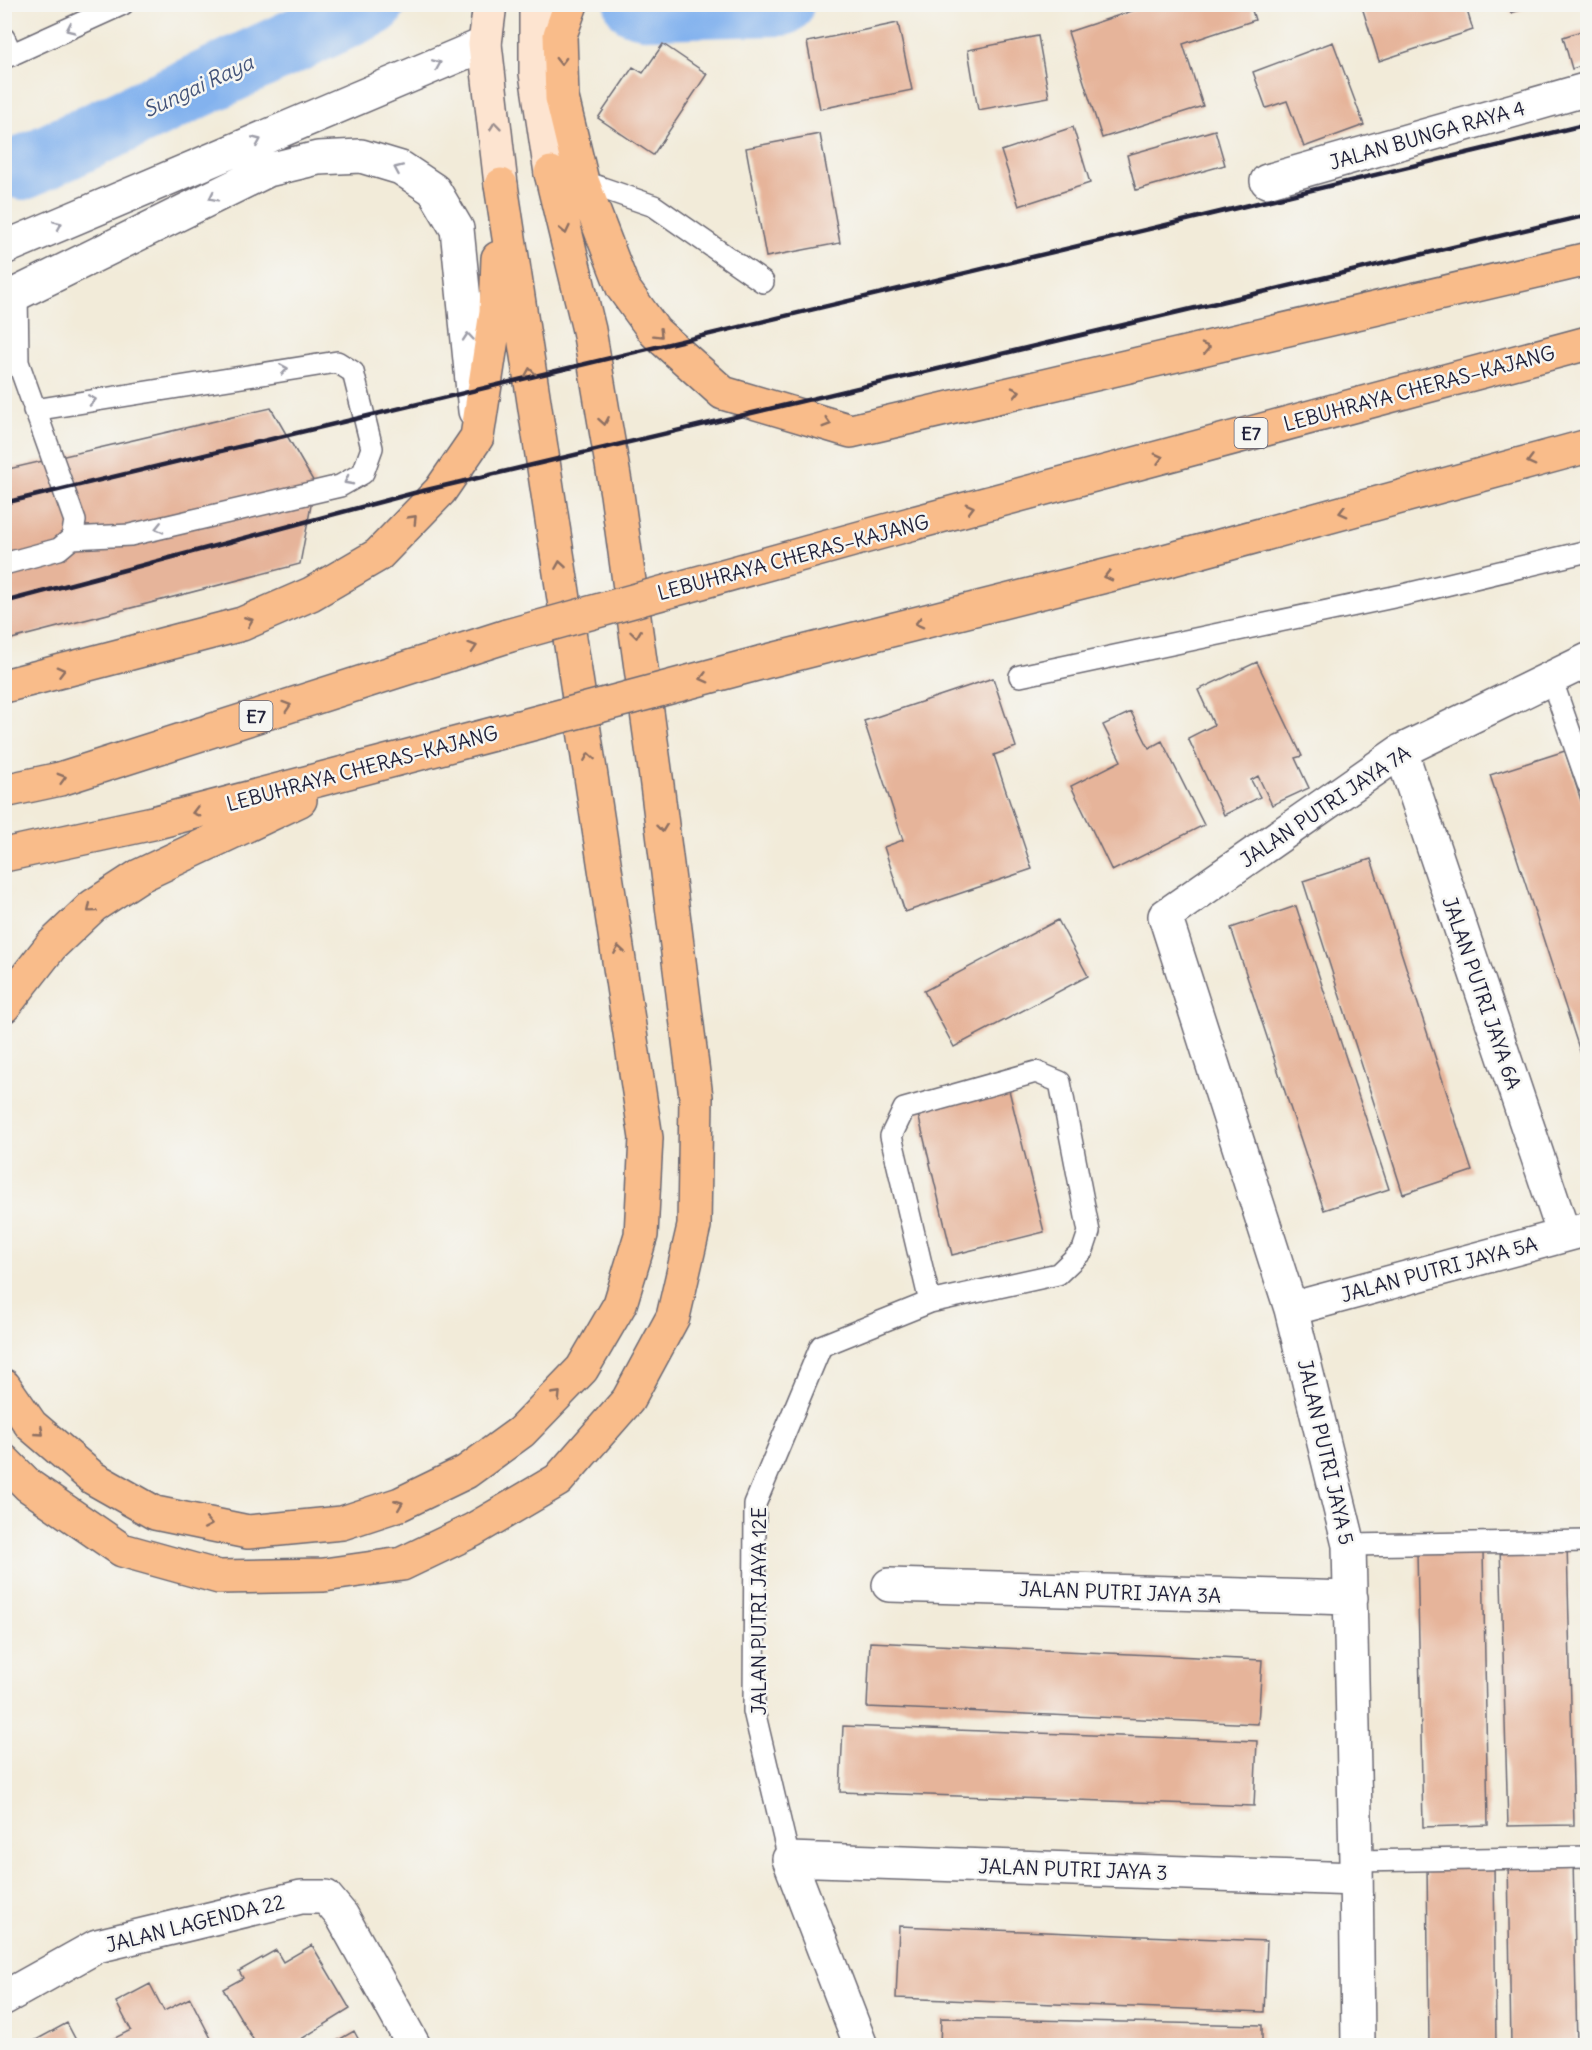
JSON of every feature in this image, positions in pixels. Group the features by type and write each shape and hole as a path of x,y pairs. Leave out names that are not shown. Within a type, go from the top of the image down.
{"highway":[{"path":"4,1461 29,1486 122,1550 219,1576 324,1575 402,1564 473,1530 558,1480 628,1400 673,1317 693,1226 696,1097 656,777 617,494 589,330 567,177 561,98 561,34 571,4"},
{"path":"567,177 623,288 655,332 723,393 851,431 1587,259"},
{"path":"4,686 242,624 311,594 378,555 440,491 477,437 496,312 501,184"},
{"path":"4,1386 31,1425 93,1478 155,1513 248,1532 342,1523 400,1504 466,1472 521,1432 582,1369 620,1304 641,1235 646,1138 501,184"},
{"name":"LEBUHRAYA CHERAS–KAJANG","path":"4,791 60,779 507,636 914,523 1587,343"},
{"name":"LEBUHRAYA CHERAS–KAJANG","path":"4,855 153,823 760,663 1165,561 1587,446"},
{"path":"4,1006 51,946 93,906 139,876 375,765"}],"main road":[{"path":"490,4 485,44 501,184"},
{"path":"536,4 536,73 567,177"}],"street":[{"path":"4,248 485,44"},
{"name":"JALAN BUNGA RAYA 4","path":"1267,181 1587,88"},
{"path":"4,255 11,297 268,170 318,159 361,156 401,168 434,190 457,229 477,437"},
{"name":"JALAN PUTRI JAYA 7A","path":"1165,916 1401,752 1587,660"},
{"name":"JALAN PUTRI JAYA 6A","path":"1401,752 1576,1232"},
{"name":"JALAN PUTRI JAYA 5","path":"1165,916 1291,1309 1350,1545 1358,2046"},
{"name":"JALAN PUTRI JAYA 5A","path":"1291,1309 1576,1232"},
{"name":"JALAN PUTRI JAYA 3A","path":"889,1585 1351,1598"},
{"path":"789,1859 861,2046"},
{"name":"JALAN PUTRI JAYA 3","path":"789,1859 1356,1870"},
{"name":"JALAN LAGENDA 22","path":"4,1998 98,1946 301,1897 326,1897 342,1916 414,2046"}],"lane":[{"path":"7,51 123,4"},
{"path":"567,177 654,207 763,282"},
{"path":"11,297 11,356 43,429 75,521 72,538"},
{"path":"4,564 59,549 72,538 130,535 340,486 363,473 372,448 353,372 337,362 34,410"},
{"path":"1020,676 1403,596 1587,551"},
{"path":"1551,678 1587,784"},
{"name":"JALAN PUTRI JAYA 12E","path":"789,1859 754,1710 755,1504 821,1346 930,1302 1058,1274 1083,1250 1089,1232 1060,1082 1036,1072 904,1109 891,1136 930,1302"},
{"path":"1350,1545 1587,1541"},
{"path":"1356,1870 1587,1857"}],"building":[{"path":"1153,4 1250,4 1255,20 1183,44 1203,106 1102,138 1068,32"},
{"path":"1361,4 1465,4 1473,30 1379,61"},
{"path":"1508,4 1536,4 1536,5 1511,13"},
{"path":"898,23 912,90 820,109 807,42"},
{"path":"1587,29 1587,64 1572,69 1563,37"},
{"path":"1038,36 1049,97 978,110 968,50"},
{"path":"1333,42 1364,125 1304,147 1287,101 1266,108 1253,72"},
{"path":"663,44 707,74 653,155 598,118 633,67 643,73"},
{"path":"1073,127 1090,183 1019,206 1001,151"},
{"path":"1215,130 1225,165 1136,190 1127,155"},
{"path":"820,134 840,243 766,257 746,148"},
{"path":"271,408 315,484 300,564 4,641 4,470"},
{"path":"1257,662 1302,756 1295,758 1309,788 1272,805 1258,776 1251,780 1260,797 1224,815 1188,738 1214,725 1198,690"},
{"path":"993,678 1016,747 994,755 1032,869 905,912 884,847 903,840 864,721"},
{"path":"1131,712 1149,748 1162,741 1204,825 1112,871 1071,786 1121,761 1103,725"},
{"path":"1565,751 1587,819 1587,1073 1490,775"},
{"path":"1371,859 1472,1171 1403,1194 1303,881"},
{"path":"1296,906 1389,1189 1324,1210 1231,928"},
{"path":"1058,920 1088,976 954,1047 924,991"},
{"path":"1008,1086 1044,1232 952,1255 917,1110"},
{"path":"1567,1544 1574,1825 1508,1826 1500,1546"},
{"path":"1483,1550 1488,1825 1423,1827 1417,1552"},
{"path":"870,1642 1262,1660 1258,1724 867,1707"},
{"path":"843,1726 1257,1741 1254,1806 840,1792"},
{"path":"1573,1858 1577,2046 1511,2046 1508,1859"},
{"path":"1494,1862 1496,2046 1429,2046 1427,1863"},
{"path":"899,1926 1267,1941 1264,2012 896,1998"},
{"path":"312,1945 350,2009 290,2046 257,2046 223,1989 243,1978 239,1971 276,1950 283,1962"},
{"path":"150,1984 164,2011 190,1998 215,2046 109,2046 107,2042 131,2030 116,2002"},
{"path":"941,2018 1262,2025 1262,2046 940,2046"},
{"path":"67,2023 79,2046 25,2046"},
{"path":"354,2031 362,2046 328,2046"}],"waterway":[{"name":"Sungai Raya","path":"23,168 373,4"},
{"name":"Sungai Raya","path":"636,4 649,7 782,4"}],"railway":[{"path":"4,503 1588,124"},
{"path":"4,602 414,493 1588,215"}]}
